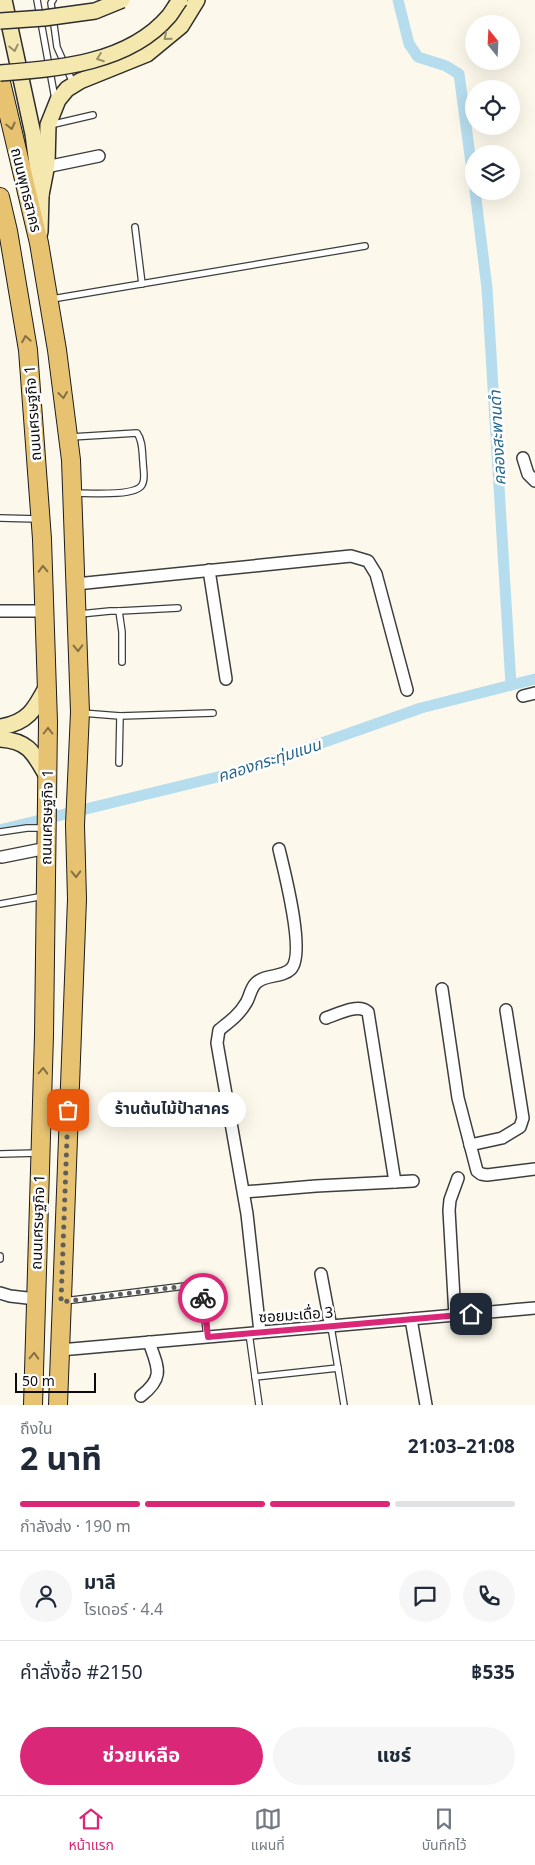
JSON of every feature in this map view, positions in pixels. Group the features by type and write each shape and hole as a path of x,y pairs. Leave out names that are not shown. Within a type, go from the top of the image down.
{"main road":[{"path":"4,0 33,134 41,195"},
{"path":"0,21 44,18 95,11 122,0"},
{"path":"0,73 41,70 95,60 139,42 169,16 180,0"},
{"path":"39,243 41,195 46,167 48,125 56,105 67,89 74,85 147,54 181,26 197,0"},
{"name":"ถนนพุทธสาคร","path":"0,78 39,243"},
{"name":"ถนนพุทธสาคร","path":"0,197 4,228"},
{"name":"ถนนเศรษฐกิจ 1","path":"4,228 28,350 40,519 47,686 48,797 40,1152 36,1298 29,1405"},
{"name":"ถนนเศรษฐกิจ 1","path":"39,243 49,299 68,437 78,615 80,712 76,825 76,905 58,1405"},
{"path":"0,727 13,725 26,717 36,707 47,686"},
{"path":"0,739 22,742 33,753 48,778"}],"street":[{"path":"46,167 99,156"},
{"path":"523,458 528,474 535,481"},
{"path":"76,584 351,556 368,561 376,574 407,690"},
{"path":"209,570 226,679"},
{"path":"0,611 44,611"},
{"path":"2,857 47,848"},
{"path":"255,1333 244,1192 217,1043 219,1030 238,1015 256,983 264,978 287,972 292,968 294,962 297,951 289,893 278,849"},
{"path":"442,989 458,1098 477,1171 481,1174 535,1169"},
{"path":"326,1018 356,1008 365,1009 368,1012 395,1182"},
{"path":"470,1145 502,1138 520,1127 523,1118 506,1010"},
{"path":"455,1316 449,1210 450,1200 458,1178"},
{"path":"244,1192 413,1180"},
{"path":"321,1274 331,1327"},
{"path":"0,1293 10,1296 36,1298"},
{"name":"ซอยมะเดื่อ 3","path":"60,1350 535,1308"},
{"path":"411,1320 426,1405"},
{"path":"141,1396 156,1381 156,1361 149,1342"}],"lane":[{"path":"37,0 56,105"},
{"path":"53,0 51,3 57,47 74,85"},
{"path":"48,125 94,115"},
{"path":"135,227 142,284"},
{"path":"49,299 365,246"},
{"path":"68,437 137,433 142,445 144,478 143,484 137,490 128,492 72,493"},
{"path":"0,518 40,519"},
{"path":"78,615 110,611 178,608"},
{"path":"119,611 122,632 122,662"},
{"path":"80,712 120,716 212,713"},
{"path":"119,763 120,716"},
{"path":"0,832 47,826"},
{"path":"0,904 46,895"},
{"path":"0,1154 40,1152"},
{"path":"61,1302 185,1286 195,1287 202,1296 208,1337"},
{"path":"331,1327 344,1405"},
{"path":"255,1333 255,1377 259,1405"},
{"path":"255,1377 338,1368"}],"waterway":[{"name":"คลองสะพานดำ","path":"398,0 409,44 418,57 446,66 459,74 469,145"},
{"name":"คลองสะพานดำ","path":"476,200 487,288 511,685"},
{"name":"คลองกระทุ่มแบน","path":"0,830 242,771 421,708 535,679"}],"way so far":[{"path":"68,1110 61,1302 185,1286 195,1287 200,1291 203,1298"}],"place":[{"name":"ร้านต้นไม้ป้าสาคร","path":"68,1110"}],"route":[{"path":"203,1298 208,1337 471,1314"}]}
